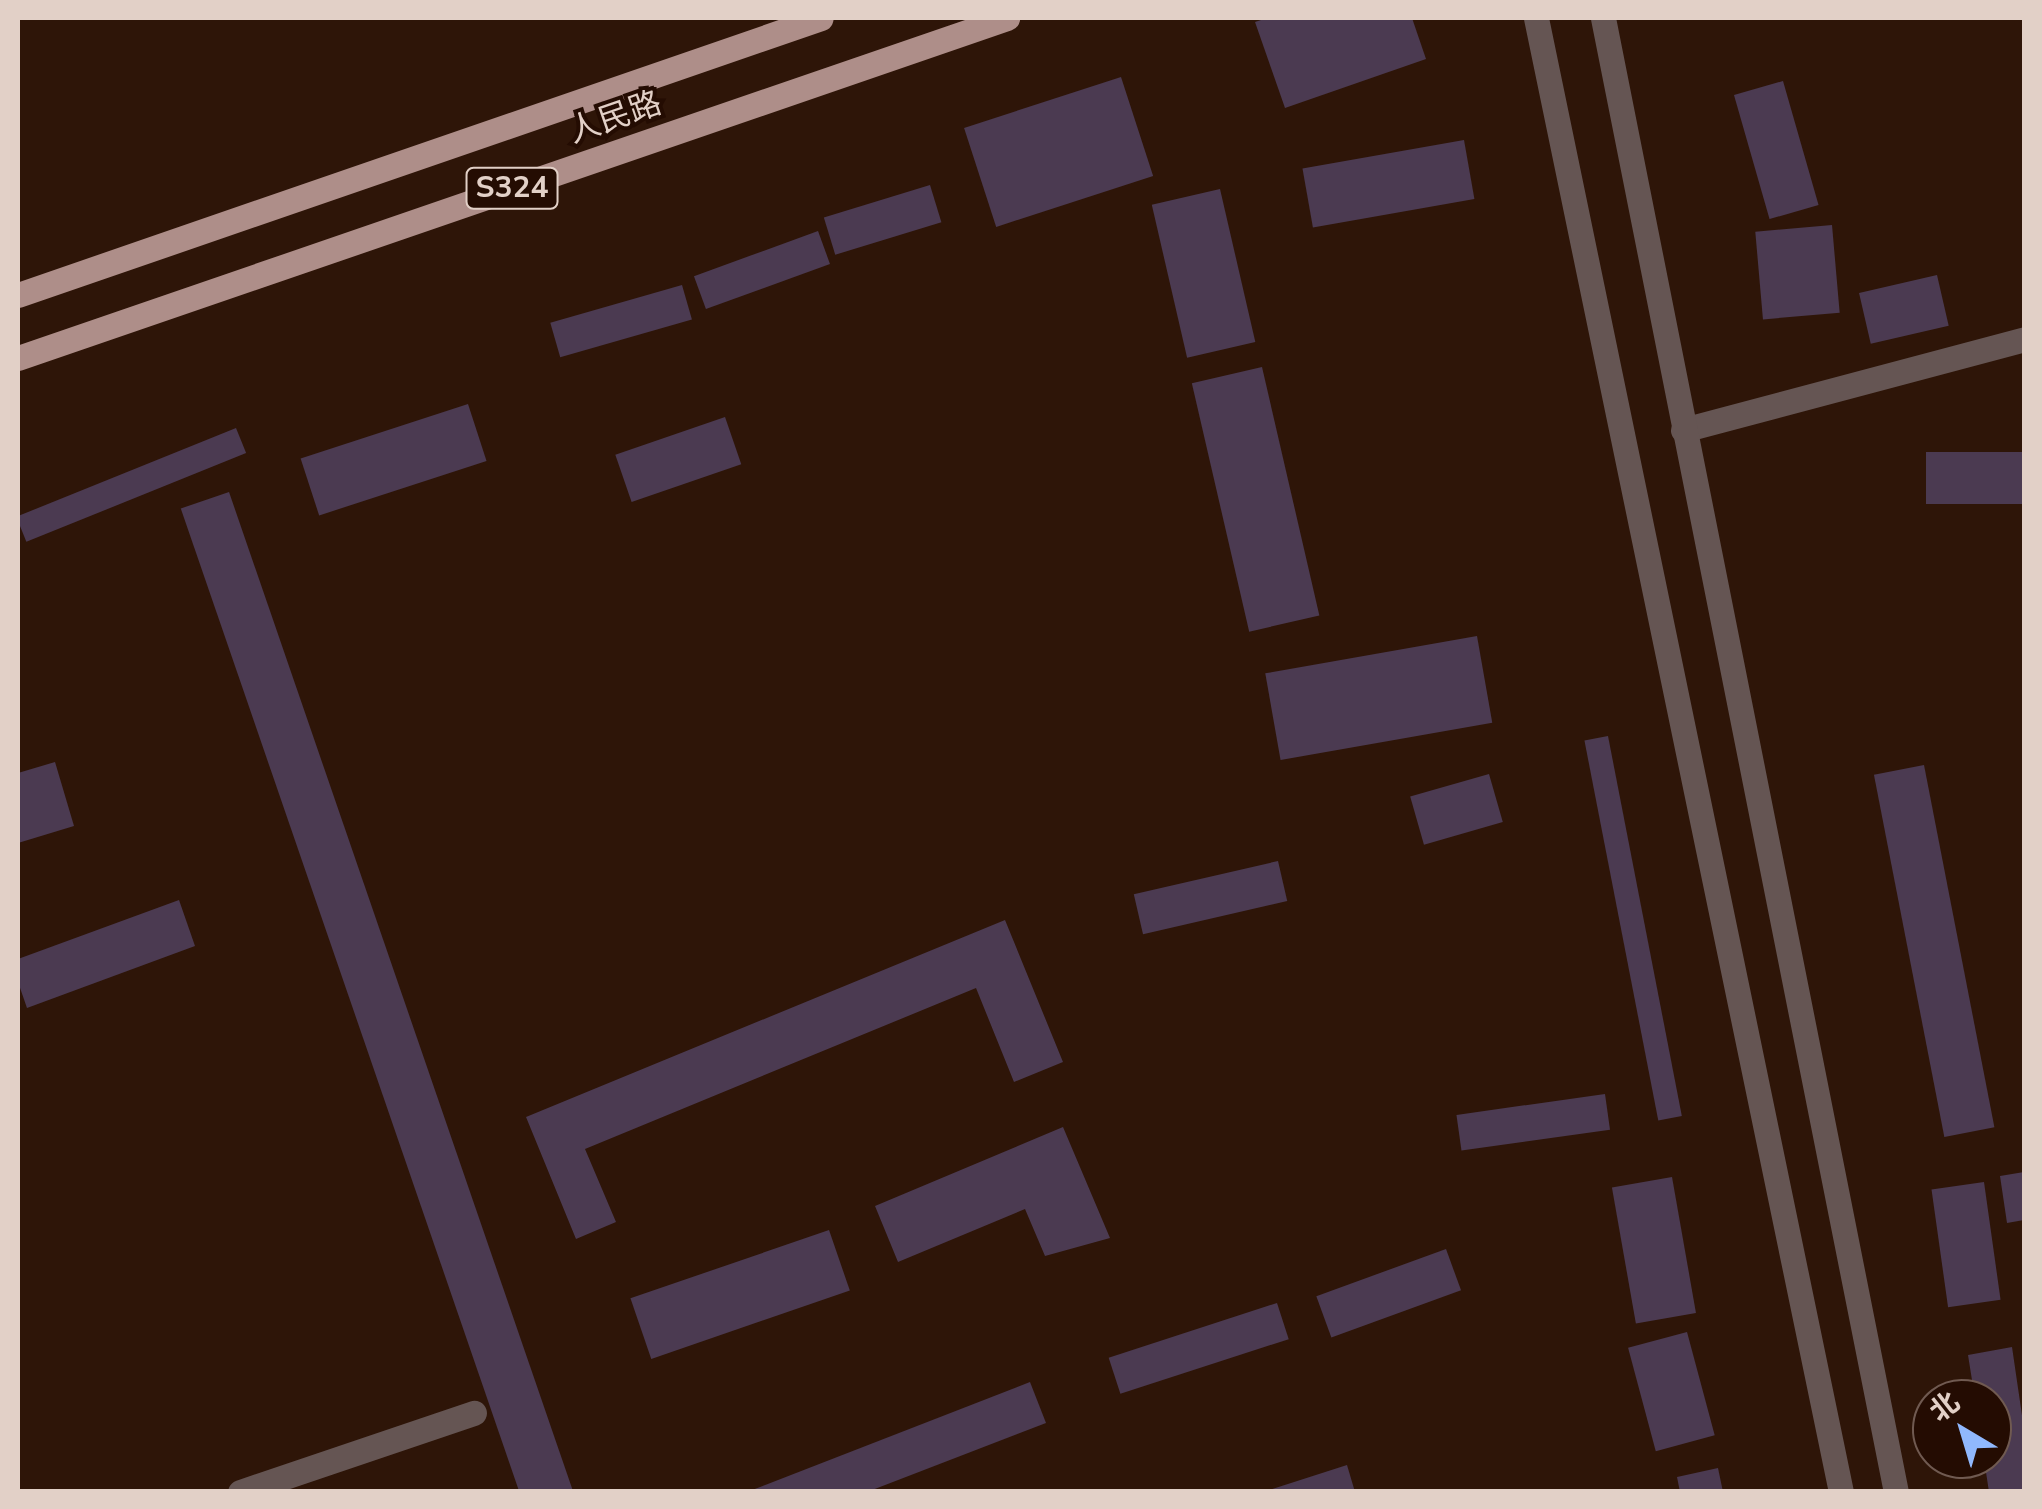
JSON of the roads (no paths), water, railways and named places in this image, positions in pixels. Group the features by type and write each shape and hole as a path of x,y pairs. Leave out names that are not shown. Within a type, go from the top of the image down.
{"main road":[{"name":"人民路","path":"18,295 821,18"},
{"name":"人民路","path":"18,358 1007,18"}],"street":[{"path":"1536,18 1841,1492"},
{"path":"1603,18 1896,1492"},
{"path":"1683,430 2024,340"},
{"path":"240,1492 474,1412"}]}
